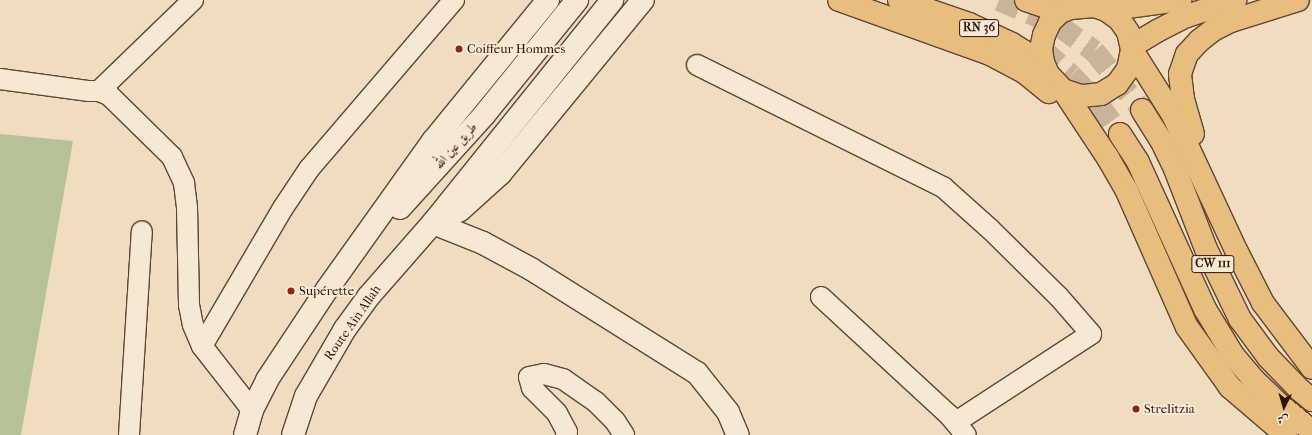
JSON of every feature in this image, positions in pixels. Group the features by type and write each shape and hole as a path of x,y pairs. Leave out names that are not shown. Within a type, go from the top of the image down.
{"main road":[{"path":"245,435 252,410 267,380 328,288 433,141 548,0"},
{"name":"طريق عين الله","path":"328,288 484,115 577,0"},
{"path":"433,223 612,0"},
{"path":"433,223 460,210 500,174 643,0"},
{"path":"839,0 1009,62 1038,83 1068,109 1092,133"},
{"name":"RN 36","path":"899,0 990,32 1031,56 1056,83"},
{"path":"1026,0 1060,12"},
{"path":"1106,10 1180,0"},
{"path":"1056,83 1081,96 1100,94 1117,84 1128,69 1132,48 1157,31 1187,16 1235,0"},
{"path":"1206,186 1181,87 1180,74 1187,54 1199,41 1213,30 1230,21 1298,0"},
{"path":"1286,435 1230,388 1187,327 1126,189 1092,133 1056,83 1043,62 1041,49 1044,35 1050,22 1060,12 1071,8 1094,6 1106,10 1119,20 1128,32 1132,48 1170,110 1236,252 1263,303 1312,368"},
{"name":"CW 111","path":"1142,110 1161,140 1175,169 1206,249 1240,319 1268,357 1300,390 1312,400"},
{"path":"1120,134 1138,162 1205,309 1233,355 1254,380 1281,406 1312,431"},
{"path":"433,223 483,243 531,269 697,373 728,412 738,435"},
{"name":"Route Aîn Allah","path":"293,435 306,396 345,329 370,296 433,223"}],"street":[{"path":"99,90 193,0"},
{"path":"202,346 283,208 309,169 454,0"},
{"path":"697,65 943,187 990,229 1059,297 1090,334 961,428 821,297"},
{"path":"0,79 89,91 99,90 109,95 172,157 184,183 187,208 189,305 193,326 202,346 252,410"},
{"path":"129,435 142,231"},
{"path":"566,435 567,432 557,413 532,388 529,377 544,374 563,379 596,402 615,420 624,435"}],"green space":[{"path":"0,134 73,141 21,435 0,435"}],"tunnel":[{"path":"999,0 1059,26 1094,51 1142,110"},
{"path":"1031,43 1042,49 1071,75 1098,104 1120,134"}],"place":[{"name":"Coiffeur Hommes","path":"459,49"},
{"name":"Supérette","path":"291,291"},
{"name":"Strelitzia","path":"1136,409"}]}
